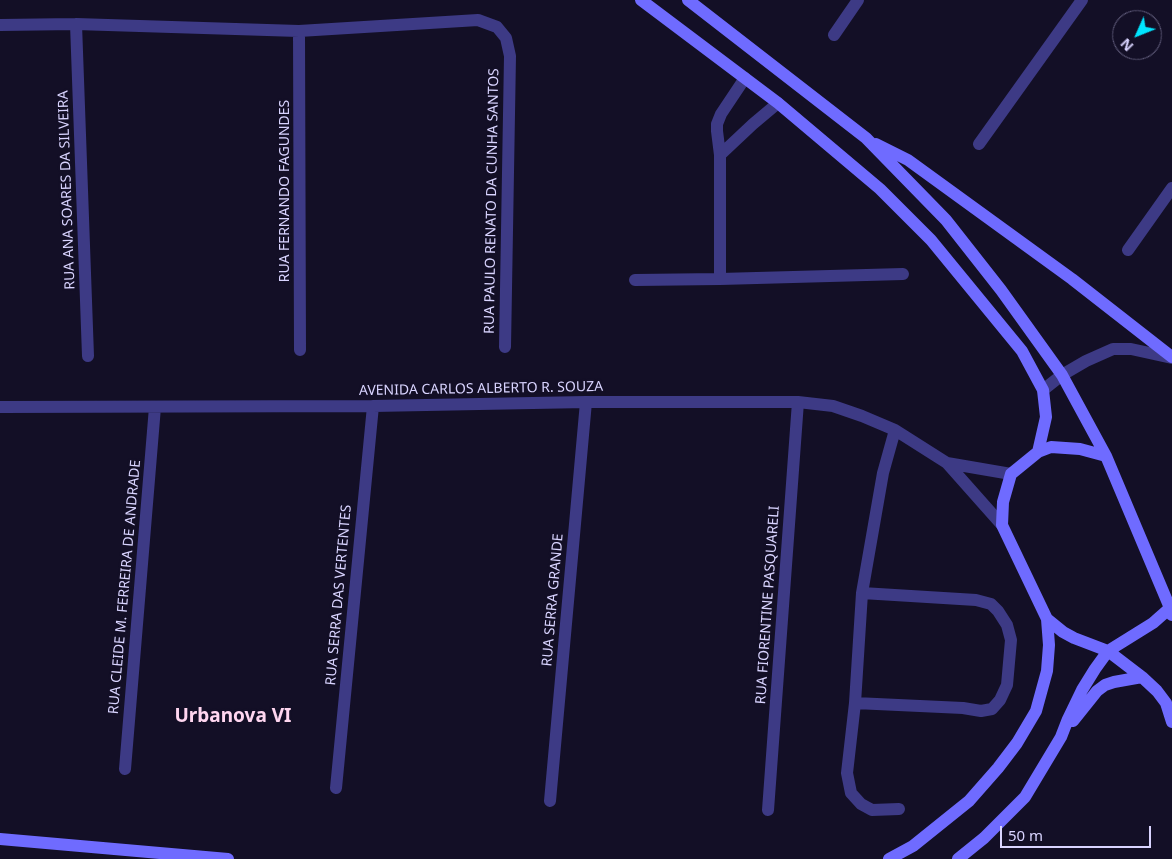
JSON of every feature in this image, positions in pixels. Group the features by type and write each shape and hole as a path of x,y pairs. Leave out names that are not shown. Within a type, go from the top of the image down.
{"street":[{"path":"641,0 778,103 880,189 932,240 1022,351 1043,390 1046,417 1038,452"},
{"path":"688,0 866,138 946,220 1001,290 1062,375 1106,456 1171,610 1153,624 1108,651 1082,690 1061,737"},
{"path":"834,35 858,0"},
{"path":"979,144 1082,0"},
{"name":"RUA PAULO RENATO DA CUNHA SANTOS","path":"299,31 478,20 497,27 506,38 510,56 505,347"},
{"path":"0,25 76,24 299,31"},
{"name":"RUA ANA SOARES DA SILVEIRA","path":"76,24 88,356"},
{"name":"RUA FERNANDO FAGUNDES","path":"299,31 300,350"},
{"path":"720,279 720,155 717,124 721,114 745,78"},
{"path":"720,155 778,103"},
{"path":"866,138 908,160 1072,279 1172,357"},
{"path":"1128,250 1172,188"},
{"path":"635,280 903,274"},
{"path":"1043,390 1062,375 1086,361 1113,349 1130,349 1172,357"},
{"name":"RUA SERRA GRANDE","path":"550,801 586,402"},
{"name":"AVENIDA CARLOS ALBERTO R. SOUZA","path":"0,407 798,402 833,406 862,416 895,430 948,464"},
{"name":"RUA FIORENTINE PASQUARELI","path":"768,810 798,402"},
{"name":"RUA SERRA DAS VERTENTES","path":"336,788 373,406"},
{"name":"RUA CLEIDE M. FERREIRA DE ANDRADE","path":"125,769 155,407"},
{"path":"895,430 883,474 862,593 855,703 847,773 851,794 861,804 872,810 899,809"},
{"path":"1002,525 1003,502 1011,474 1038,452 1051,447 1080,449 1106,456"},
{"path":"948,464 1011,474"},
{"path":"948,464 1002,525 1048,618 1063,632 1108,651 1142,677 1157,691 1166,703 1172,722"},
{"path":"855,703 963,708 980,711 992,710 1000,700 1007,685 1011,640 1007,625 991,604 976,600 862,593"},
{"path":"889,859 912,846 969,801 1017,743 1036,711 1047,670 1049,645 1048,618"},
{"path":"958,859 984,838 1025,797 1061,737 1097,691 1105,685 1114,682 1142,677"},
{"path":"0,839 228,859"}],"district":[{"name":"Urbanova VI","path":"233,717"}]}
